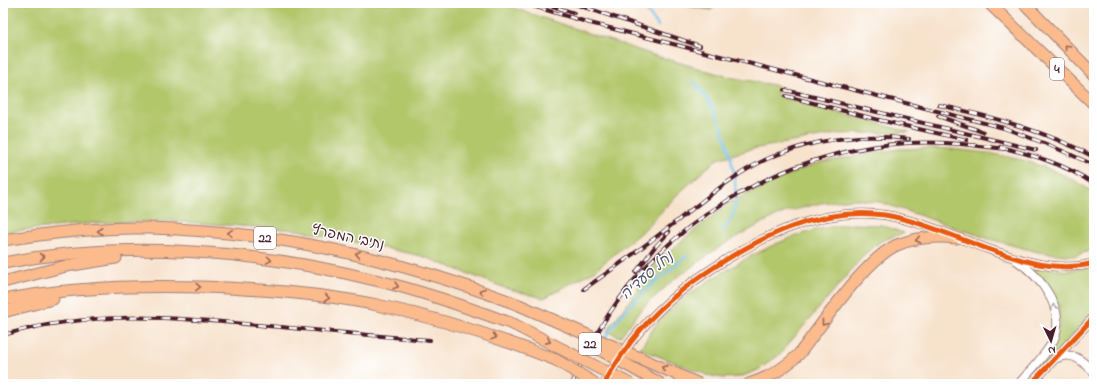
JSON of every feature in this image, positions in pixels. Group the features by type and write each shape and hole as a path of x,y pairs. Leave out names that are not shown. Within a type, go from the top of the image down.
{"highway":[{"path":"980,3 1020,34"},
{"name":"4","path":"989,3 1094,104"},
{"name":"4","path":"1024,3 1094,75"},
{"name":"נתיבי המפרץ","path":"3,240 72,232 146,228 243,234 361,254 439,276 519,305 610,354 661,384"},
{"path":"749,384 764,380 783,369 799,354 864,271 887,251 896,246 918,239 938,237 957,238"},
{"name":"22","path":"3,263 79,253 142,250 262,259 375,280 441,299 513,324 630,384"},
{"path":"3,282 66,266 104,260 157,254 196,253"},
{"path":"3,300 81,289 159,286 255,289 375,304 451,324 521,346 556,360 596,384"},
{"path":"3,312 82,294 159,286"},
{"path":"519,305 699,384"}],"street":[{"path":"605,384 610,372 636,333 655,312 694,280 756,241 781,230 828,217 873,214 904,220 1010,257 1060,267 1076,267 1094,263"},
{"path":"1010,257 1029,270 1046,289 1051,298 1056,320 1055,335 1051,345 1019,384"},
{"path":"1031,384 1094,317"},
{"path":"1073,340 1078,358"},
{"path":"1054,360 1062,355 1068,354 1078,358 1094,372"}],"green space":[{"path":"3,3 499,3 653,55 729,77 779,86 777,96 910,132 837,134 752,149 717,159 677,195 646,228 594,271 544,298 508,289 422,256 297,230 169,221 94,223 3,232"},
{"path":"667,3 719,3 711,10"},
{"path":"898,149 954,149 1017,159 1057,172 1076,181 1094,193 1094,249 1075,256 1038,252 989,239 880,202 853,199 821,203 786,212 762,223 721,246 676,278 651,300 639,312 620,337 607,331 655,266 679,243 729,203 768,183 818,163"},
{"path":"853,224 881,225 904,233 881,241 865,254 779,355 758,370 740,377 723,378 707,375 640,349 655,326 685,297 736,265 768,248 800,235 834,226"},
{"path":"1032,265 1066,271 1094,266 1094,311 1041,370 1038,367 1060,324 1058,304 1054,295 1049,286 1030,267"}],"waterway":[{"name":"נחל סעדיה","path":"641,3 658,26"},
{"name":"נחל סעדיה","path":"693,80 717,116 727,143 734,172 734,212 732,218 723,231"},
{"name":"נחל סעדיה","path":"604,340 612,327 641,294 687,256"}],"railway":[{"path":"523,3 590,23 1004,128 1049,145 1094,165"},
{"path":"543,3 574,13"},
{"path":"572,3 700,46"},
{"path":"785,90 1036,150"},
{"path":"786,96 879,120 967,140"},
{"path":"939,105 1038,132 1094,157"},
{"path":"938,116 983,132"},
{"path":"584,289 643,247 720,187 767,159 801,147 837,139 855,137 891,137 909,139"},
{"path":"572,384 599,330 625,291 656,256 692,225 731,199 772,177 816,160 862,149 908,143 945,143 1005,149"},
{"path":"1000,147 1025,153 1048,161 1072,171 1094,184"},
{"path":"636,272 654,248 669,232"},
{"path":"3,335 36,327 67,322 99,319 161,318 225,322 430,340"}],"cycle path":[{"path":"605,384 613,368 641,329 661,308 683,289 727,259 748,247 769,236 814,220 837,215 861,213 885,215 924,225 1014,258 1040,264 1067,267 1094,263"},
{"path":"1031,384 1094,317"}]}
